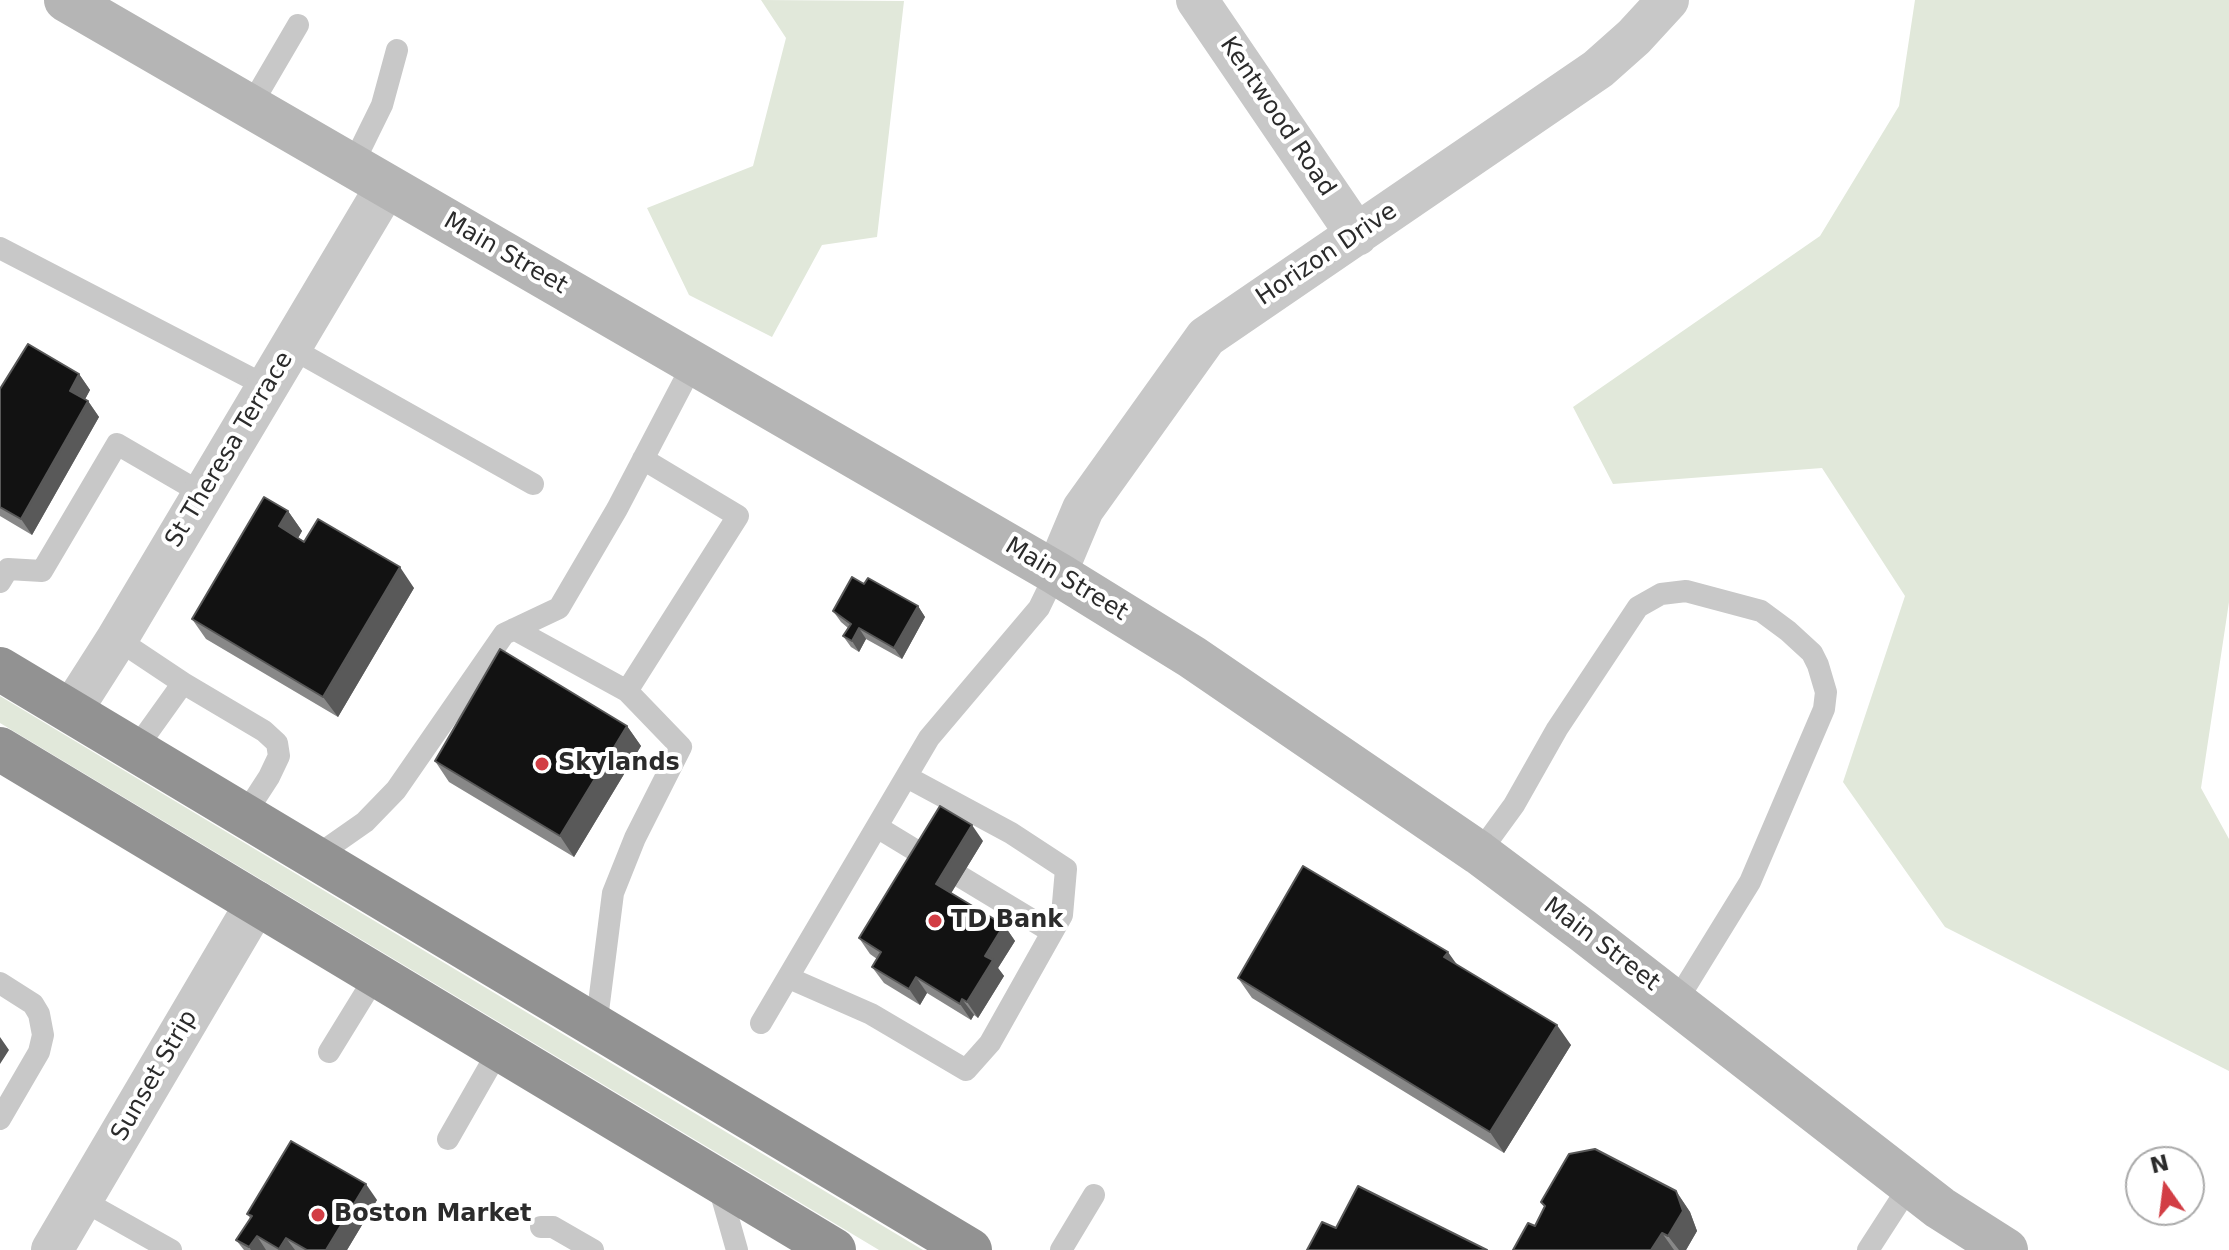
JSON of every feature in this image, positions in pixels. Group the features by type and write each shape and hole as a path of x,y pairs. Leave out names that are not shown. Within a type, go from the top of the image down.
{"highway":[{"path":"0,669 970,1250"},
{"path":"0,749 834,1250"}],"street":[{"name":"Main Street","path":"66,0 1056,573 1280,715 1479,853 1910,1185 2006,1250"},
{"name":"Kentwood Road","path":"1197,0 1357,235"},
{"name":"Horizon Drive","path":"1056,573 1083,509 1206,337 1598,69 1634,37 1668,0"},
{"name":"St Theresa Terrace","path":"71,711 291,348 369,176"},
{"name":"Sunset Strip","path":"52,1250 257,902"}],"lane":[{"path":"250,107 298,25"},
{"path":"369,176 382,105 397,50"},
{"path":"1,251 268,387"},
{"path":"291,348 533,484"},
{"path":"315,857 365,822 396,790 504,634 559,608 694,362"},
{"path":"0,582 8,569 42,571 117,444 203,494"},
{"path":"627,691 738,516 643,459"},
{"path":"761,1023 929,738 1039,608 1056,573"},
{"path":"1479,853 1514,805 1557,729 1638,607 1661,594 1686,591 1761,611 1788,631 1812,653 1818,665 1826,692 1824,709 1750,882 1676,1002"},
{"path":"514,629 627,691 681,747 635,838 613,893 596,1027"},
{"path":"117,639 264,731 277,743 279,756 245,814"},
{"path":"135,750 183,683"},
{"path":"789,978 871,1014 966,1070 990,1043 1062,915 1066,869 1011,833 907,777"},
{"path":"877,827 928,858"},
{"path":"961,877 1052,932"},
{"path":"329,1052 377,974"},
{"path":"0,983 33,1004 39,1014 43,1035 39,1052 0,1119"},
{"path":"448,1139 500,1048"},
{"path":"717,1178 737,1250"},
{"path":"1868,1250 1910,1185"},
{"path":"1061,1250 1094,1195"},
{"path":"82,1200 171,1250"},
{"path":"541,1227 553,1227 593,1250"}],"shaded area":[{"path":"761,0 904,1 877,237 822,245 772,337 689,295 647,208 753,166 786,38"},
{"path":"1915,0 2229,0 2229,602 2201,788 2229,839 2229,1071 1945,927 1843,782 1905,596 1822,468 1613,484 1573,407 1820,236 1899,106"},
{"path":"0,696 923,1250 879,1250 0,723"}],"building":[{"path":"28,344 79,374 70,391 88,401 21,519 0,507 0,389"},
{"path":"264,497 288,511 279,526 304,542 318,519 400,567 323,697 192,619"},
{"path":"852,577 864,584 868,578 918,606 894,648 859,628 852,641 843,636 851,624 833,611"},
{"path":"500,649 627,726 560,836 435,761"},
{"name":"TD Bank","path":"940,806 972,825 936,884 1004,925 985,956 993,960 967,1002 962,999 960,1004 916,977 909,989 872,967 881,952 859,938"},
{"path":"1303,866 1448,952 1444,957 1557,1025 1490,1132 1238,978"},
{"name":"Boston Market","path":"291,1141 366,1184 326,1250 307,1250 286,1238 279,1249 257,1236 249,1247 236,1240 252,1216 247,1214"},
{"path":"1595,1149 1676,1191 1683,1211 1668,1236 1662,1233 1651,1250 1513,1250 1528,1223 1535,1226 1545,1206 1541,1202 1569,1154"},
{"path":"1358,1186 1487,1250 1307,1250 1322,1222 1336,1228"}],"place":[{"name":"Skylands","path":"542,764"},
{"name":"TD Bank","path":"935,921"},
{"name":"Boston Market","path":"318,1215"}]}
